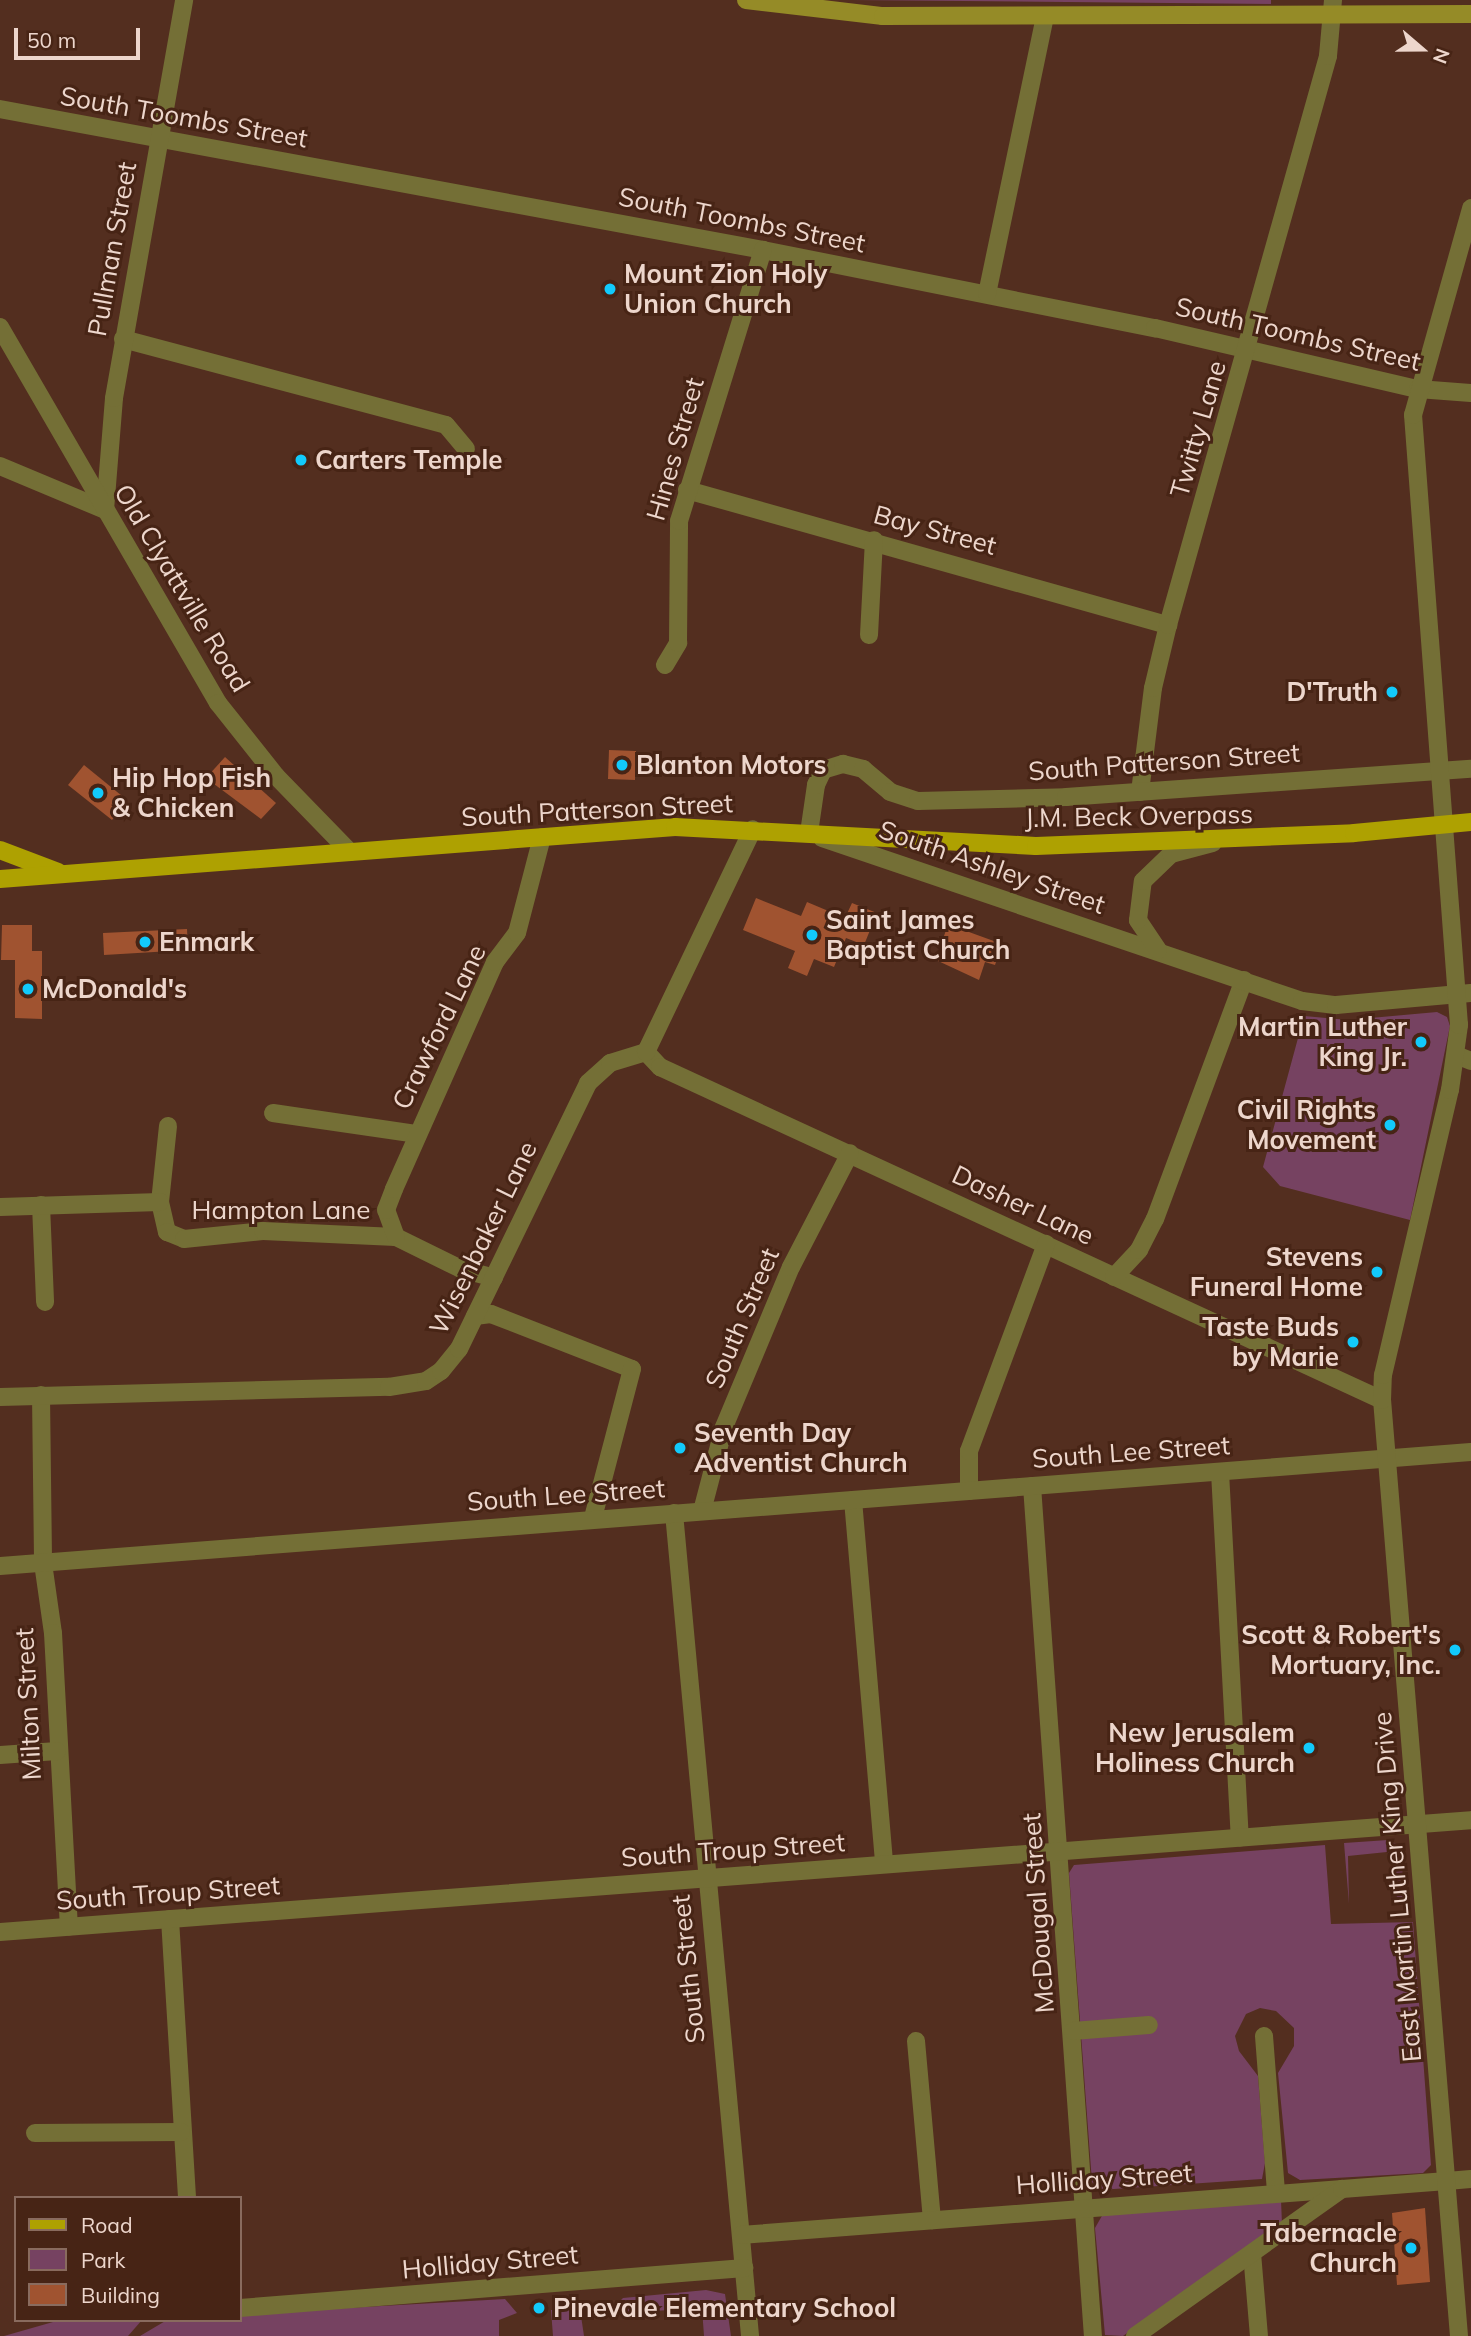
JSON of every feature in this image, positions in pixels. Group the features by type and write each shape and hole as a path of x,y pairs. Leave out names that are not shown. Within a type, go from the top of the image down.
{"main road":[{"path":"746,0 851,15 1045,17 1332,9 1471,14"},
{"name":"J.M. Beck Overpass","path":"809,833 1036,846 1213,843 1471,822"},
{"name":"South Patterson Street","path":"0,879 675,827 809,833"},
{"path":"0,850 65,875"}],"street":[{"name":"Pullman Street","path":"104,510 123,339 184,0"},
{"name":"Twitty Lane","path":"1140,792 1153,688 1168,625 1249,348 1328,56 1332,9"},
{"path":"987,294 1045,17"},
{"name":"South Toombs Street","path":"0,109 763,250 1249,348 1418,389 1471,393"},
{"name":"East Martin Luther King Drive","path":"1459,2336 1419,1824 1382,1400 1463,1058 1465,994 1440,771 1413,415 1418,389 1471,208"},
{"name":"Hines Street","path":"665,665 678,643 676,544 687,490 763,250"},
{"name":"Old Clyattville Road","path":"0,327 218,703 276,776 350,852"},
{"path":"123,339 446,425 466,449"},
{"path":"0,466 104,510"},
{"name":"Bay Street","path":"687,490 874,540 1168,625"},
{"path":"869,635 874,540"},
{"name":"South Patterson Street","path":"809,833 816,785 823,770 843,764 863,769 890,792 918,801 1140,792 1471,769"},
{"path":"646,1052 753,829"},
{"name":"South Ashley Street","path":"809,833 1303,1001 1336,1005 1465,994"},
{"name":"Crawford Lane","path":"396,1237 386,1210 417,1134 495,962 517,933 542,837"},
{"name":"South Ashley Street","path":"1158,950 1138,920 1143,881 1171,854 1213,843"},
{"path":"1114,1277 1139,1250 1155,1219 1244,981"},
{"name":"Dasher Lane","path":"646,1052 660,1068 1046,1244 1327,1380 1382,1400"},
{"name":"Wisenbaker Lane","path":"0,1396 414,1384 450,1363 588,1083 610,1063 646,1052"},
{"path":"273,1113 417,1134"},
{"path":"160,1202 169,1126"},
{"name":"South Street","path":"702,1511 724,1427 791,1267 850,1153"},
{"name":"Hampton Lane","path":"0,1208 160,1202 167,1232 184,1239 263,1231 396,1237 461,1269 494,1278"},
{"path":"41,1205 45,1301"},
{"path":"969,1491 969,1451 1046,1244"},
{"path":"475,1316 491,1314 632,1369 593,1518"},
{"name":"Milton Street","path":"41,1395 43,1563 69,1927"},
{"name":"South Lee Street","path":"0,1566 1471,1452"},
{"path":"1220,1472 1240,1837"},
{"name":"McDougal Street","path":"1032,1486 1093,2336"},
{"path":"853,1500 884,1864"},
{"name":"South Street","path":"674,1513 750,2336"},
{"path":"0,1755 57,1751"},
{"name":"South Troup Street","path":"0,1932 1471,1820"},
{"path":"170,1919 187,2196"},
{"path":"1073,2031 1149,2025"},
{"path":"1264,2036 1276,2193"},
{"path":"916,2042 932,2220"},
{"path":"35,2133 181,2132"},
{"name":"Holliday Street","path":"741,2235 1083,2206 1471,2179"},
{"path":"1135,2336 1342,2189"},
{"path":"1252,2253 1259,2336"},
{"name":"Holliday Street","path":"242,2308 744,2269"}],"green space":[{"path":"851,0 1271,0 1271,4"},
{"path":"1437,1012 1447,1017 1450,1026 1410,1220 1280,1186 1263,1167 1304,1016 1348,1020"},
{"path":"1388,1840 1401,1846 1404,1899 1397,1900 1394,1858 1387,1852 1348,1856 1349,1904 1344,1843"},
{"path":"1325,1845 1331,1924 1413,1922 1431,2165 1423,2173 1300,2180 1288,2173 1278,2073 1294,2046 1294,2028 1276,2011 1260,2008 1246,2014 1235,2036 1239,2051 1258,2076 1265,2163 1262,2179 1099,2190 1092,2182 1069,1873 1074,1865"},
{"path":"1281,2200 1282,2224 1123,2336 1105,2335 1095,2228 1103,2214"},
{"path":"706,2290 725,2294 731,2336 704,2336 702,2308 622,2313 614,2307 623,2298"},
{"path":"505,2299 517,2313 499,2320 499,2336 140,2336 164,2322 242,2322 242,2314"},
{"path":"580,2309 584,2336 553,2336 551,2310"},
{"path":"53,2322 140,2322 128,2336 4,2336"}],"building":[{"name":"Blanton Motors","path":"609,750 636,751 635,780 608,779"},
{"path":"225,757 276,803 261,819 206,778"},
{"name":"Hip Hop Fish & Chicken","path":"84,765 127,800 112,820 68,785"},
{"name":"Saint James Baptist Church","path":"756,898 801,916 807,902 845,918 852,903 877,913 864,945 846,938 834,967 814,959 807,976 788,968 795,951 743,930"},
{"path":"952,912 974,920 969,932 1002,944 995,965 985,962 979,980 936,960"},
{"name":"McDonald's","path":"2,925 32,925 32,951 42,951 42,1019 15,1018 15,960 1,960"},
{"name":"Enmark","path":"187,929 188,950 104,955 103,933"},
{"name":"Tabernacle Church","path":"1425,2208 1430,2282 1397,2285 1392,2213"}],"place":[{"name":"Mount Zion Holy Union Church","path":"610,289"},
{"name":"Carters Temple","path":"301,460"},
{"name":"D'Truth","path":"1392,692"},
{"name":"Blanton Motors","path":"622,765"},
{"name":"Hip Hop Fish & Chicken","path":"98,793"},
{"name":"Saint James Baptist Church","path":"812,935"},
{"name":"Enmark","path":"145,942"},
{"name":"McDonald's","path":"28,989"},
{"name":"Martin Luther King Jr.","path":"1421,1042"},
{"name":"Civil Rights Movement","path":"1390,1125"},
{"name":"Stevens Funeral Home","path":"1377,1272"},
{"name":"Taste Buds by Marie","path":"1353,1342"},
{"name":"Seventh Day Adventist Church","path":"680,1448"},
{"name":"Scott & Robert's Mortuary, Inc.","path":"1455,1650"},
{"name":"New Jerusalem Holiness Church","path":"1309,1748"},
{"name":"Tabernacle Church","path":"1411,2248"},
{"name":"Pinevale Elementary School","path":"539,2308"}]}
